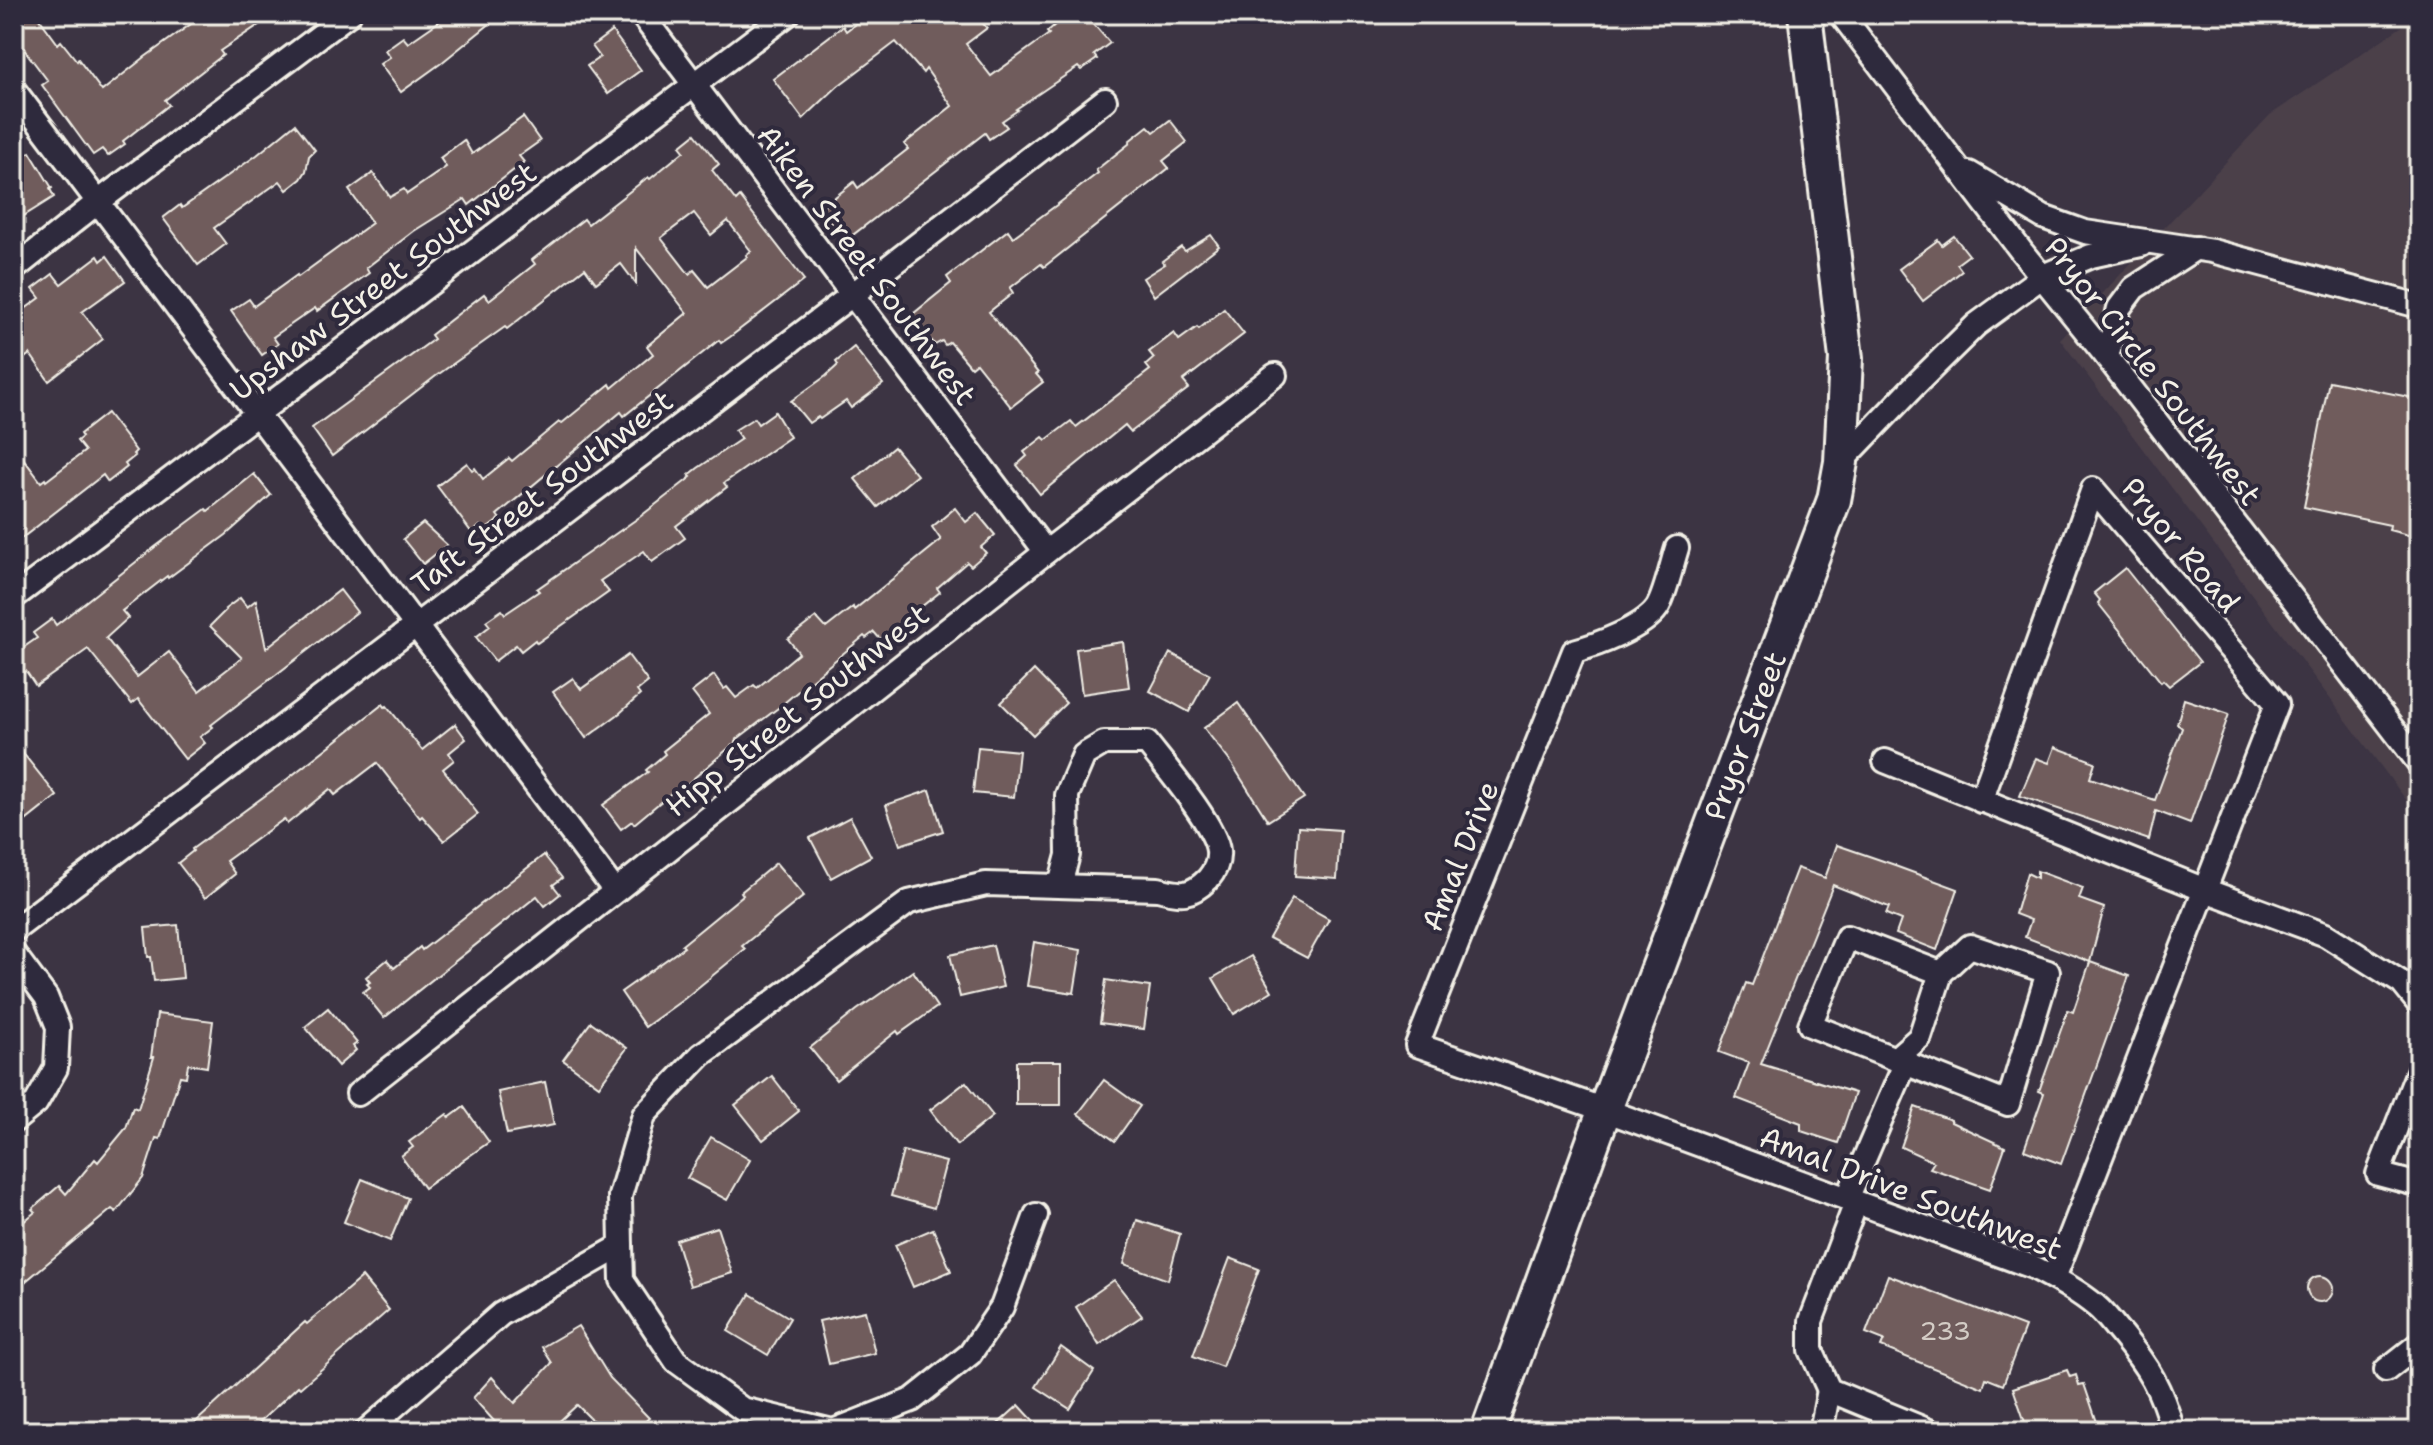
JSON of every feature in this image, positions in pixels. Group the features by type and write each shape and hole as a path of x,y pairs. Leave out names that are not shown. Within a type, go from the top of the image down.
{"main road":[{"name":"Pryor Street","path":"1488,1431 1834,500 1841,462 1846,358 1805,14"}],"street":[{"path":"14,269 98,202 349,14"},
{"name":"Aiken Street Southwest","path":"641,14 1046,552"},
{"name":"Upshaw Street Southwest","path":"14,597 788,14"},
{"name":"Pryor Circle Southwest","path":"1841,14 2419,763"},
{"path":"14,90 615,891"},
{"name":"Taft Street Southwest","path":"14,930 1105,100"},
{"path":"1958,166 2043,217 2085,232 2196,248 2419,306"},
{"path":"1841,462 1976,325 2043,276 2091,256 2156,242"},
{"path":"2107,357 2119,308 2134,288 2196,248"},
{"name":"Hipp Street Southwest","path":"358,1094 1275,375"},
{"name":"Pryor Road","path":"1981,801 2093,489 2277,704 2054,1278"},
{"name":"Amal Drive","path":"1605,1110 1417,1045 1574,651 1629,630 1656,609 1677,548"},
{"path":"1036,1215 1002,1307 970,1354 912,1400 833,1431 742,1409 676,1361 622,1280 620,1196 644,1115 701,1055 909,902 986,884 1158,889 1182,895 1199,888 1216,871 1218,850 1210,828 1147,743 1104,743 1084,755 1067,795 1068,855 1060,885"},
{"path":"1885,761 2205,890 2326,935 2402,983 2419,1004"},
{"path":"1821,1431 1829,1390 1811,1350 1811,1321 1900,1062 1920,1037 1941,973 1970,946 2048,972 2008,1104 1900,1062 1810,1025 1847,937 1941,973"},
{"path":"14,954 46,997 58,1027 56,1068 36,1103 14,1121"},
{"path":"2419,1069 2378,1174 2419,1185"},
{"name":"Amal Drive Southwest","path":"1605,1110 2033,1267 2069,1286 2099,1308 2147,1365 2165,1402 2173,1431"},
{"path":"366,1431 501,1314 621,1246"},
{"path":"2386,1370 2419,1344"},
{"path":"1829,1390 1929,1431"}],"shaded area":[{"path":"2419,15 2419,817 2060,339 2270,115"}],"building":[{"path":"14,14 36,14 58,44 61,41 78,59 102,91 205,14 275,14 220,51 223,55 165,100 169,105 108,156 102,149 93,155 42,85 48,81 14,36"},
{"path":"450,14 502,14 401,92 380,64 390,57 385,50 403,37 408,43"},
{"path":"868,14 975,14 987,28 966,44 991,76 1049,34 1047,32 1067,14 1085,14 1110,43 1094,55 1097,59 1081,70 1078,67 1016,109 1002,121 1007,127 989,139 985,133 845,241 820,209 854,182 858,188 908,149 904,144 952,106 926,69 923,73 896,42 838,86 803,119 773,79 843,26 846,31"},
{"path":"612,31 641,70 608,94 587,66 600,57 592,46"},
{"path":"523,117 540,141 519,156 524,162 469,205 465,199 414,231 366,268 369,273 317,311 315,308 273,337 278,344 262,355 231,311 249,299 254,306 372,223 349,190 373,173 390,197 404,189 407,194 446,167 440,158 464,140 472,154"},
{"path":"1170,120 1187,142 1163,161 1169,168 1044,267 1041,264 1010,288 1013,293 989,312 1043,382 1011,407 976,363 971,367 950,342 945,345 942,341 935,345 932,341 928,344 908,318 951,283 947,277 1008,230 1013,237 1058,204 1098,173 1096,170 1148,126 1154,132"},
{"path":"295,124 315,150 309,156 301,179 287,190 280,181 214,228 226,244 198,265 163,218 257,155"},
{"path":"695,134 719,164 712,170 736,201 740,197 804,280 730,337 721,343 719,340 624,416 621,412 497,515 500,519 484,531 480,526 472,533 437,486 467,463 483,479 509,458 512,461 559,422 561,424 610,384 612,388 653,354 647,346 687,313 636,248 636,284 621,264 596,283 585,268 507,329 505,327 436,376 332,456 312,428 434,339 431,335 484,294 489,300 535,264 532,260 584,219 588,224 648,177 650,179 684,151 680,146","holes":["694,213 711,235 728,221 751,251 708,287 694,270 689,274 661,238"]},
{"path":"30,152 52,188 54,197 22,217 14,204 14,161"},
{"path":"1211,235 1219,246 1154,296 1143,278 1165,264 1162,261 1181,247 1185,251"},
{"path":"1954,236 1969,255 1957,264 1962,271 1923,301 1899,269 1938,240 1942,245"},
{"path":"98,256 101,261 107,256 125,281 82,312 103,339 49,381 30,354 14,366 14,317 40,298 33,289 53,274 61,284"},
{"path":"1224,309 1244,334 1183,381 1189,388 1131,432 1125,425 1040,494 1017,465 1027,456 1024,452 1071,421 1076,427 1150,370 1146,365 1154,358 1149,352 1174,333 1179,340 1197,327 1199,329"},
{"path":"854,347 883,384 851,408 846,401 809,423 791,401 826,376 838,365 836,362"},
{"path":"2329,381 2419,399 2419,517 2416,517 2412,536 2389,530 2390,525 2304,507"},
{"path":"775,412 790,437 724,483 727,487 676,526 685,538 652,562 644,551 600,581 609,592 537,643 535,640 521,651 516,645 495,661 476,637 490,626 486,621 502,610 505,614 539,591 537,589 641,516 698,468 741,439 735,430 754,418 758,424"},
{"path":"107,413 136,451 135,456 108,482 103,475 22,538 14,528 14,446 41,482 46,481 85,451 77,441 82,437 80,434"},
{"path":"894,447 917,475 878,507 855,479"},
{"path":"254,474 271,495 226,535 122,611 128,618 106,638 137,677 169,652 199,691 242,658 210,626 240,598 247,607 256,600 266,648 340,590 357,612 211,725 213,727 200,737 205,743 185,759 138,699 132,704 88,649 36,686 26,671 14,678 14,654 37,638 33,633 52,619 56,625"},
{"path":"955,508 966,522 977,513 995,535 981,547 986,553 971,566 967,562 937,588 940,592 880,639 874,632 866,638 864,636 736,740 679,791 676,789 634,824 632,821 621,829 603,805 648,772 646,770 665,754 663,751 709,714 692,692 714,675 724,689 727,687 736,698 754,685 757,688 799,653 788,639 816,617 826,628 853,607 854,610 941,540 932,527"},
{"path":"423,523 447,545 423,564 403,539"},
{"path":"2125,568 2200,662 2169,686 2163,680 2161,682 2098,603 2100,600 2094,593"},
{"path":"1123,642 1129,687 1082,694 1076,649"},
{"path":"1170,653 1210,674 1189,712 1150,691"},
{"path":"628,655 648,682 637,691 640,695 586,738 553,692 573,678 581,689"},
{"path":"1034,670 1066,703 1033,735 1001,703"},
{"path":"2184,699 2229,714 2190,824 2156,811 2149,840 2020,796 2036,758 2049,763 2055,747 2095,762 2090,778 2155,800 2182,728 2177,724"},
{"path":"1238,703 1304,798 1268,821 1232,764 1204,728"},
{"path":"383,704 422,750 455,724 466,739 449,753 454,760 443,769 478,814 444,841 422,816 420,818 377,763 335,795 330,789 287,824 284,819 226,861 235,874 205,898 178,863 192,849"},
{"path":"14,742 57,796 23,823 14,812"},
{"path":"978,747 1019,751 1014,797 973,793"},
{"path":"930,790 943,831 900,845 886,805"},
{"path":"850,817 871,856 831,878 810,838"},
{"path":"1298,827 1340,830 1337,879 1295,876"},
{"path":"1837,845 1958,889 1937,950 1896,934 1901,920 1886,914 1889,907 1833,885 1761,1064 1855,1093 1838,1143 1801,1131 1801,1123 1736,1098 1749,1063 1719,1052 1746,983 1752,985 1797,868 1825,878"},
{"path":"544,855 562,878 553,885 560,894 545,906 537,896 384,1018 363,992 370,987 366,977 387,960 394,968 420,947 422,950"},
{"path":"776,863 804,896 742,946 745,949 645,1027 621,992 684,947 682,945 743,895 741,892"},
{"path":"2037,871 2083,888 2079,899 2104,908 2090,962 2025,937 2031,920 2015,914 2027,873 2037,878"},
{"path":"1292,898 1329,919 1307,958 1269,938"},
{"path":"178,925 183,978 154,981 145,928"},
{"path":"1034,942 1081,950 1074,993 1027,986"},
{"path":"993,945 1003,987 960,997 950,955"},
{"path":"1251,956 1272,991 1234,1014 1213,978"},
{"path":"2090,962 2129,976 2061,1164 2024,1150 2044,1093 2039,1091 2068,1010 2073,1012"},
{"path":"913,971 937,1007 899,1034 897,1031 836,1080 810,1048"},
{"path":"1106,980 1150,987 1144,1029 1100,1023"},
{"path":"328,1008 357,1043 353,1046 356,1050 338,1066 305,1027"},
{"path":"157,1014 213,1021 207,1067 188,1064 186,1077 180,1076 160,1139 156,1138 143,1178 116,1212 112,1209 14,1291 14,1230 35,1212 32,1209 59,1186 66,1194 126,1128 133,1107 138,1109 154,1057 151,1057"},
{"path":"591,1022 627,1048 599,1086 563,1060"},
{"path":"1016,1061 1061,1061 1061,1105 1016,1105"},
{"path":"772,1076 799,1111 763,1140 735,1105"},
{"path":"1104,1080 1140,1106 1115,1141 1078,1114"},
{"path":"545,1082 554,1125 507,1134 498,1092"},
{"path":"966,1082 993,1116 957,1145 930,1110"},
{"path":"464,1107 489,1142 424,1188 401,1156 413,1147 409,1142 447,1114 449,1118"},
{"path":"1915,1107 1951,1120 2005,1147 1990,1189 1930,1168 1934,1162 1901,1147"},
{"path":"711,1137 750,1160 727,1200 687,1178"},
{"path":"903,1151 946,1162 934,1208 891,1196"},
{"path":"362,1179 408,1198 390,1241 344,1222"},
{"path":"1137,1220 1180,1234 1168,1280 1124,1264"},
{"path":"717,1227 732,1273 690,1286 676,1240"},
{"path":"933,1229 951,1271 913,1287 895,1245"},
{"path":"1230,1258 1259,1269 1222,1367 1193,1356"},
{"path":"1888,1275 2025,1327 2003,1385 1986,1378 1983,1388 1881,1347 1884,1340 1866,1333"},
{"path":"2320,1276 2329,1280 2333,1289 2329,1298 2320,1302 2311,1298 2307,1289 2311,1280"},
{"path":"362,1277 389,1310 300,1388 298,1386 250,1431 186,1431 305,1322 307,1324"},
{"path":"1114,1280 1142,1316 1099,1345 1076,1307"},
{"path":"750,1294 790,1318 768,1355 728,1331"},
{"path":"865,1311 875,1353 829,1364 819,1321"},
{"path":"578,1326 610,1378 649,1418 635,1431 603,1431 577,1405 549,1431 503,1431 473,1398 492,1377 515,1403 552,1363 542,1347"},
{"path":"1061,1347 1094,1371 1070,1409 1036,1387"},
{"path":"2067,1370 2070,1377 2076,1375 2079,1385 2084,1384 2100,1431 2028,1431 2013,1388"},
{"path":"1019,1405 1043,1431 990,1431"}]}
